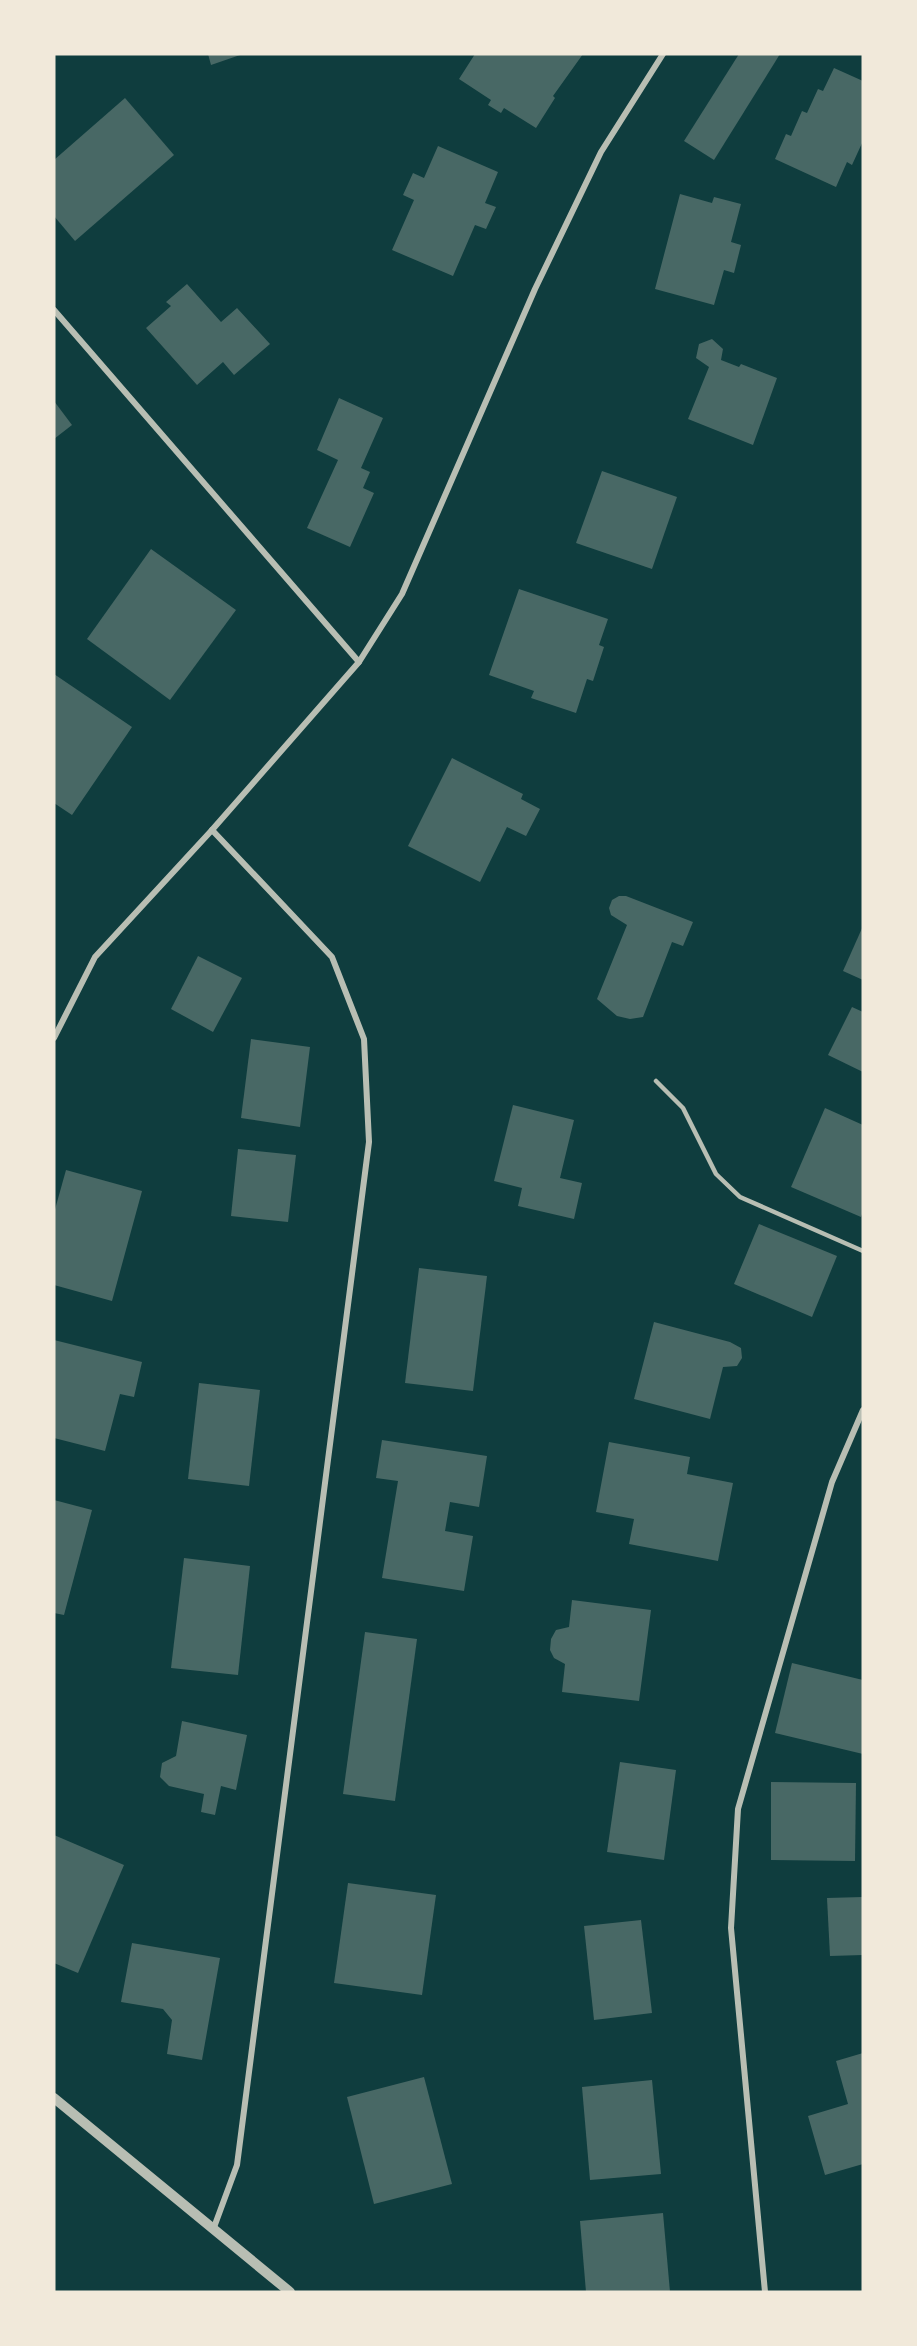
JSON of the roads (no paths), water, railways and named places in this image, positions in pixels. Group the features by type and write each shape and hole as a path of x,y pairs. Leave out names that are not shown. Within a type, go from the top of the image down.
{"street":[{"path":"54,1038 95,957 212,830 359,662 402,594 459,470 535,289 601,152 663,54"},
{"path":"54,310 359,662"},
{"path":"212,830 332,957 364,1039 369,1142 237,2165 213,2231"},
{"path":"765,2292 731,1928 738,1809 832,1482 863,1410"},
{"path":"54,2098 290,2292"}],"lane":[{"path":"656,1081 683,1108 716,1174 740,1197 863,1251"}]}
